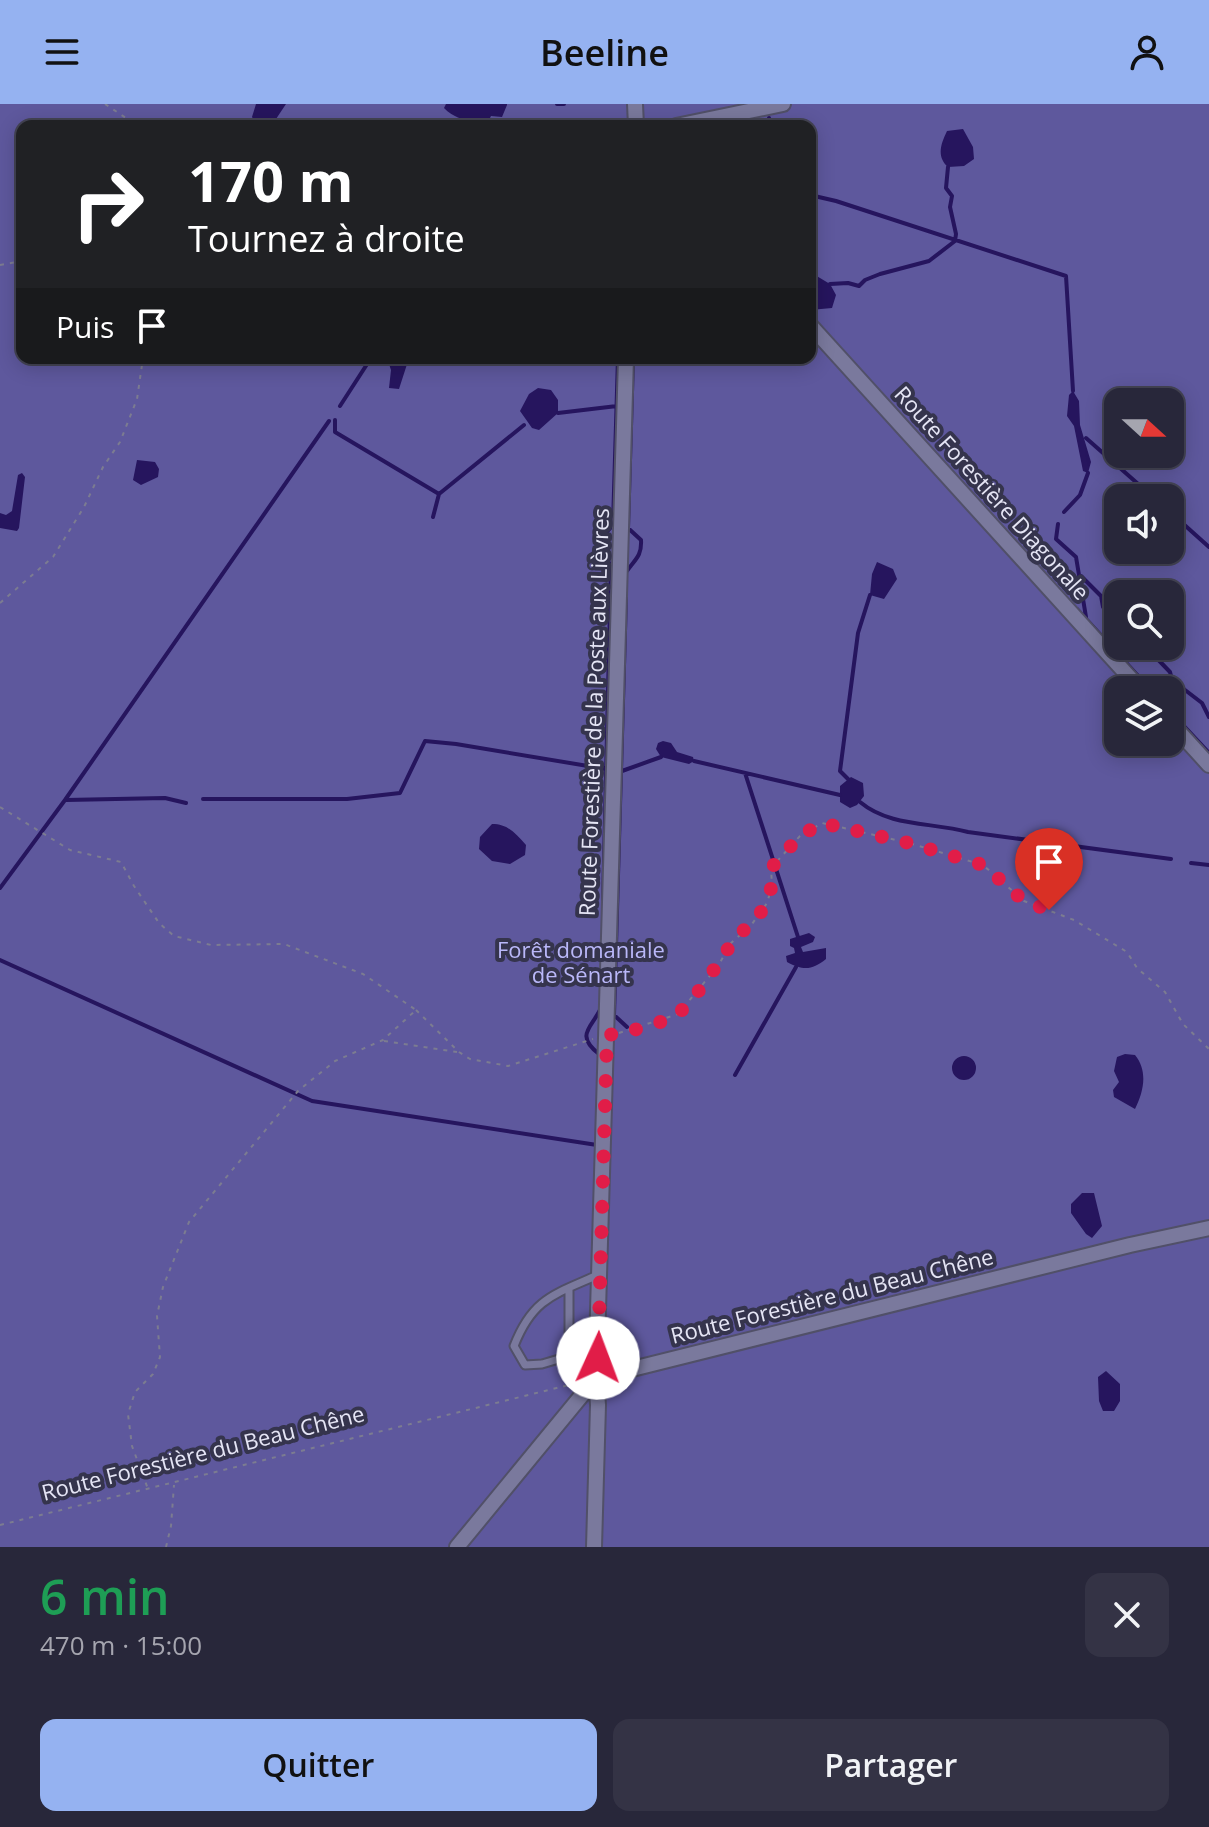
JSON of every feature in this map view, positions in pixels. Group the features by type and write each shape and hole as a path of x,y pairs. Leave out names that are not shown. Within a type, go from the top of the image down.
{"street":[{"path":"705,120 783,104"},
{"name":"Route Forestière Diagonale","path":"816,332 1128,676"},
{"name":"Route Forestière de la Poste aux Lièvres","path":"594,1547 596,1378 626,364"},
{"path":"1184,737 1209,765"},
{"name":"Route Forestière du Beau Chêne","path":"596,1378 1209,1228"},
{"path":"457,1547 596,1378"}],"lane":[{"path":"598,1358 569,1356 542,1364 525,1365 514,1346 523,1322 542,1300 601,1273"},
{"path":"569,1288 569,1356"}],"path":[{"path":"105,104 127,120"},
{"path":"0,603 53,557 84,507 103,467 120,442 137,399 142,364"},
{"path":"0,807 70,850 121,862 159,923 174,936 211,945 284,944 363,974 416,1010 470,1059 508,1066 607,1035 629,1032 678,1014 718,966 731,943 752,924 767,903 772,886 771,868 800,836 822,823 909,843 983,865 1024,901 1074,920 1127,952 1137,968 1165,992 1183,1024 1209,1049"},
{"path":"148,1489 132,1446 128,1414 135,1392 153,1374 160,1357 157,1316 163,1287 189,1222 298,1091 335,1061 383,1040 416,1010"},
{"path":"383,1040 459,1052"},
{"name":"Route Forestière du Beau Chêne","path":"0,1525 596,1378"},
{"path":"166,1547 174,1484"}],"green space":[{"name":"Forêt domaniale de Sénart","path":"0,104 1209,104 1209,1547 0,1547"}],"shaded area":[{"path":"256,104 286,104 275,120 254,120"},
{"path":"446,104 507,104 502,117 491,116 489,120 463,120 444,108"},
{"path":"963,129 973,147 974,159 964,166 948,167 941,154 943,141 947,131"},
{"path":"816,276 830,284 836,295 832,308 816,309"},
{"path":"389,364 407,364 399,389 389,388"},
{"path":"538,388 551,390 558,400 558,413 539,430 532,428 520,411 529,394"},
{"path":"1073,391 1079,401 1080,425 1091,462 1088,473 1083,471 1074,426 1067,416 1069,395"},
{"path":"137,460 155,462 159,469 158,477 141,485 133,480"},
{"path":"22,473 25,477 19,528 17,531 0,528 0,513 6,515 12,511 18,475"},
{"path":"877,562 893,569 897,579 884,599 870,595 872,574"},
{"path":"658,743 671,743 677,752 693,757 694,761 689,764 661,757 656,749"},
{"path":"851,777 863,783 864,796 850,808 840,802 840,786"},
{"path":"492,824 507,827 515,833 526,845 525,855 510,864 492,861 479,849 480,837"},
{"path":"809,933 815,937 813,942 801,947 803,952 826,948 826,959 808,968 787,962 786,956 795,953 790,939"},
{"path":"1135,1055 1142,1068 1141,1095 1135,1109 1114,1097 1113,1090 1119,1082 1114,1071 1117,1057"},
{"path":"964,1056 973,1059 976,1068 973,1077 964,1080 955,1077 952,1068 955,1059"},
{"path":"1082,1193 1094,1193 1102,1226 1092,1238 1071,1213 1071,1204"},
{"path":"1106,1371 1120,1384 1120,1401 1114,1411 1103,1411 1099,1401 1098,1377"}],"waterway":[{"path":"557,104 564,104"},
{"path":"830,284 859,286 880,274 929,261 955,241 950,207 952,196 946,188 948,167"},
{"path":"816,196 1066,276 1073,391"},
{"path":"340,406 367,364"},
{"path":"603,905 611,565 602,555 600,545 613,525 618,364"},
{"path":"627,571 641,546 641,540 628,528 633,364"},
{"path":"558,413 617,406"},
{"path":"335,420 335,432 439,494"},
{"path":"0,888 65,800 329,421"},
{"path":"433,517 439,494 524,425"},
{"path":"1086,438 1138,484"},
{"path":"1064,512 1080,495 1088,473"},
{"path":"1058,524 1056,539 1076,557 1086,617"},
{"path":"1184,525 1209,547"},
{"path":"1081,576 1101,596 1104,608"},
{"path":"848,779 840,771 858,633 870,595"},
{"path":"626,596 614,1015 627,1027"},
{"path":"1077,609 1138,676"},
{"path":"1158,660 1170,672 1172,680 1202,703 1209,717"},
{"path":"1184,726 1209,753"},
{"path":"203,799 347,799 400,793 425,741 606,769"},
{"path":"622,771 661,757"},
{"path":"694,761 840,795"},
{"path":"745,773 798,937"},
{"path":"66,800 165,798 186,803"},
{"path":"860,802 884,816 911,823 1171,859"},
{"path":"1191,863 1209,865"},
{"path":"0,960 312,1101 597,1145"},
{"path":"735,1075 796,967"},
{"path":"599,1054 586,1036 600,1010"}],"route":[{"path":"598,1358 607,1035 629,1032 678,1014 718,966 731,943 752,924 767,903 772,886 771,868 800,836 822,823 909,843 983,865 1024,901 1049,910"}]}
